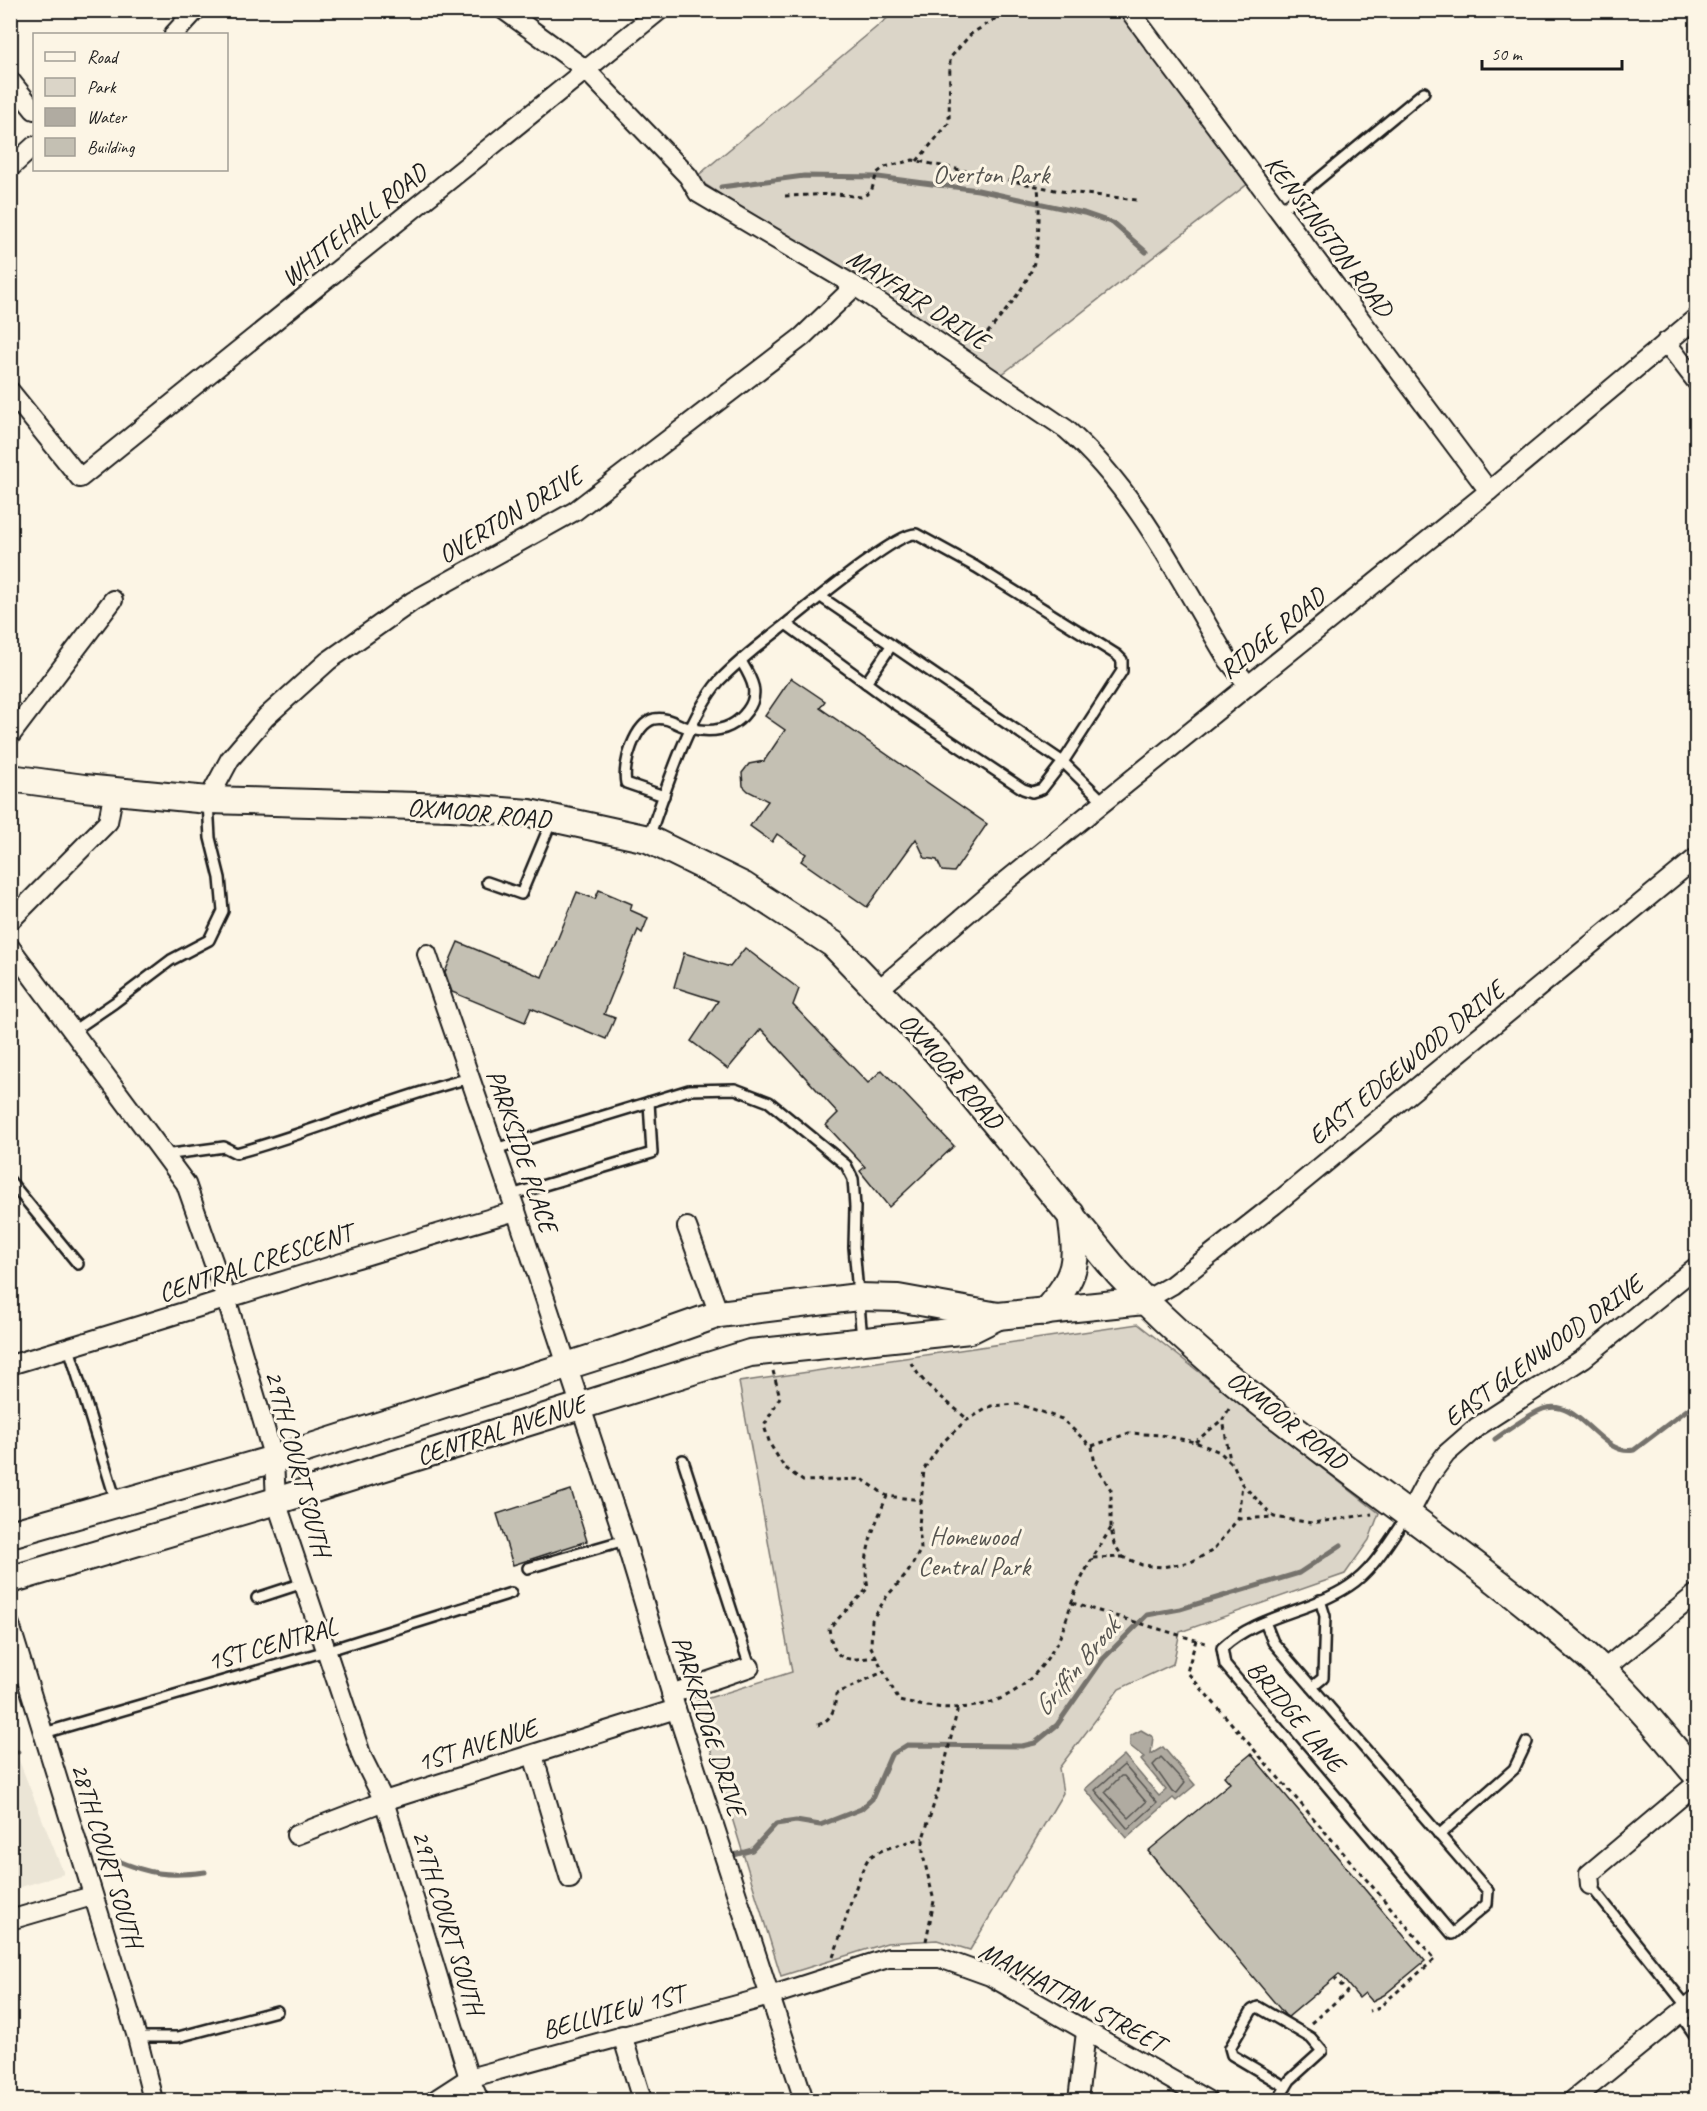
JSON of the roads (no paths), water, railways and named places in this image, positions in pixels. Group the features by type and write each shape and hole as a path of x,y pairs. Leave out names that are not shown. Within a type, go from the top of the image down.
{"main road":[{"name":"OXMOOR ROAD","path":"10,778 208,800 451,807 529,813 648,839 744,886 833,944 879,989 936,1051 1118,1273 1144,1301 1258,1400 1409,1514 1603,1670 1696,1774"},
{"path":"1045,1312 1064,1289 1074,1269 1075,1242 1071,1214"},
{"name":"CENTRAL AVENUE","path":"10,1534 274,1459 567,1366 719,1314 858,1297 898,1298 998,1316 1144,1301"},
{"name":"CENTRAL AVENUE","path":"10,1580 276,1501 750,1353 862,1339 970,1330 998,1316"}],"street":[{"path":"175,33 196,10"},
{"name":"MAYFAIR DRIVE","path":"504,10 585,69 688,176 698,193 855,286 1066,429 1107,468 1139,512 1228,660 1248,685"},
{"name":"WHITEHALL ROAD","path":"10,391 80,478 660,10"},
{"name":"KENSINGTON ROAD","path":"1129,10 1489,490"},
{"path":"10,80 33,109"},
{"path":"10,168 33,147"},
{"name":"OVERTON DRIVE","path":"208,800 230,759 266,717 328,661 413,601 575,511 802,337 855,286"},
{"name":"RIDGE ROAD","path":"879,989 1696,318"},
{"path":"1666,342 1696,381"},
{"path":"10,736 113,600"},
{"path":"10,921 108,822 114,790"},
{"name":"EAST EDGEWOOD DRIVE","path":"1144,1301 1172,1285 1274,1205 1696,858"},
{"name":"29TH COURT SOUTH","path":"10,947 186,1184 227,1301 274,1459 276,1501 362,1757 384,1801 469,2078 479,2100"},
{"name":"PARKSIDE PLACE","path":"427,954 567,1366"},
{"name":"CENTRAL CRESCENT","path":"10,1365 227,1301 513,1203"},
{"path":"687,1227 719,1314"},
{"name":"EAST GLENWOOD DRIVE","path":"1409,1514 1428,1478 1446,1454 1477,1427 1584,1358 1696,1267"},
{"name":"PARKRIDGE DRIVE","path":"567,1366 625,1540 673,1702 804,2100"},
{"path":"1603,1670 1696,1594"},
{"name":"28TH COURT SOUTH","path":"10,1625 137,2037 153,2100"},
{"name":"1ST AVENUE","path":"296,1835 384,1801 533,1755 673,1702 750,1667"},
{"path":"533,1755 570,1879"},
{"path":"1590,1885 1589,1874 1696,1784"},
{"path":"10,1920 92,1896"},
{"name":"MANHATTAN STREET","path":"770,1996 888,1958 940,1958 990,1976 1207,2100"},
{"name":"BELLVIEW 1ST","path":"469,2078 770,1996"},
{"path":"1573,2100 1688,2007"},
{"path":"1078,2100 1086,2032"},
{"path":"622,2035 642,2100"},
{"path":"435,2100 469,2078"}],"lane":[{"path":"1279,212 1424,92"},
{"path":"648,839 691,729 718,683 786,624 906,534 916,534 976,567 1118,655 1122,660 1122,671 1063,762 1042,789 1032,792 1023,789 866,683 786,624"},
{"path":"821,597 1063,762 1104,802"},
{"path":"866,683 891,646"},
{"path":"664,796 626,783 626,767 639,730 653,719 664,718 691,729 726,730 738,723 751,706 755,690 741,661"},
{"path":"73,1031 114,1004 171,960 209,940 223,911 220,878 210,838 208,800"},
{"path":"487,882 521,894 553,818"},
{"path":"164,1155 224,1147 236,1153 279,1142 424,1090 470,1078"},
{"path":"495,1149 689,1090 735,1089 770,1102 846,1165 853,1179 854,1247 862,1339"},
{"path":"513,1203 652,1153 649,1102"},
{"path":"10,1181 78,1264"},
{"path":"69,1348 116,1503"},
{"path":"683,1460 750,1667"},
{"name":"BRIDGE LANE","path":"1409,1514 1360,1578 1339,1592 1238,1633 1222,1648 1226,1665 1452,1934 1487,1904 1488,1891 1439,1835"},
{"path":"528,1568 625,1540"},
{"path":"257,1598 303,1583"},
{"name":"1ST CENTRAL","path":"44,1733 326,1651 511,1593"},
{"path":"1312,1688 1323,1678 1325,1616 1320,1600"},
{"path":"1265,1622 1273,1642 1439,1835 1514,1769 1527,1742"},
{"path":"1590,1885 1688,2007 1696,2037"},
{"path":"1278,2100 1286,2086 1303,2066 1322,2051 1311,2038 1258,2007 1252,2010 1230,2048 1232,2055 1286,2086"},
{"path":"137,2037 178,2037 277,2011"}],"water":[{"path":"1141,1730 1153,1737 1151,1754 1163,1747 1195,1785 1176,1801 1173,1798 1127,1838 1085,1789 1124,1755 1159,1796 1166,1790 1141,1760 1144,1757 1130,1746 1130,1736"}],"waterway":[{"path":"721,187 804,176 878,177 978,190 1084,213 1113,223 1146,252"},
{"name":"Griffin Brook","path":"1495,1439 1525,1418 1543,1409 1556,1407 1579,1418 1610,1445 1622,1450 1634,1450 1696,1403"},
{"name":"Griffin Brook","path":"734,1855 752,1850 776,1824 796,1821 820,1825 861,1809 872,1799 891,1755 907,1745 1022,1746 1035,1743 1057,1725 1103,1659 1147,1615 1180,1609 1299,1573 1341,1545"},
{"name":"Griffin Brook","path":"10,1752 18,1752"},
{"name":"Griffin Brook","path":"114,1859 158,1873 205,1872"}],"park label":[{"name":"Overton Park","path":"991,174"},
{"name":"Homewood Central Park","path":"974,1551"}]}
